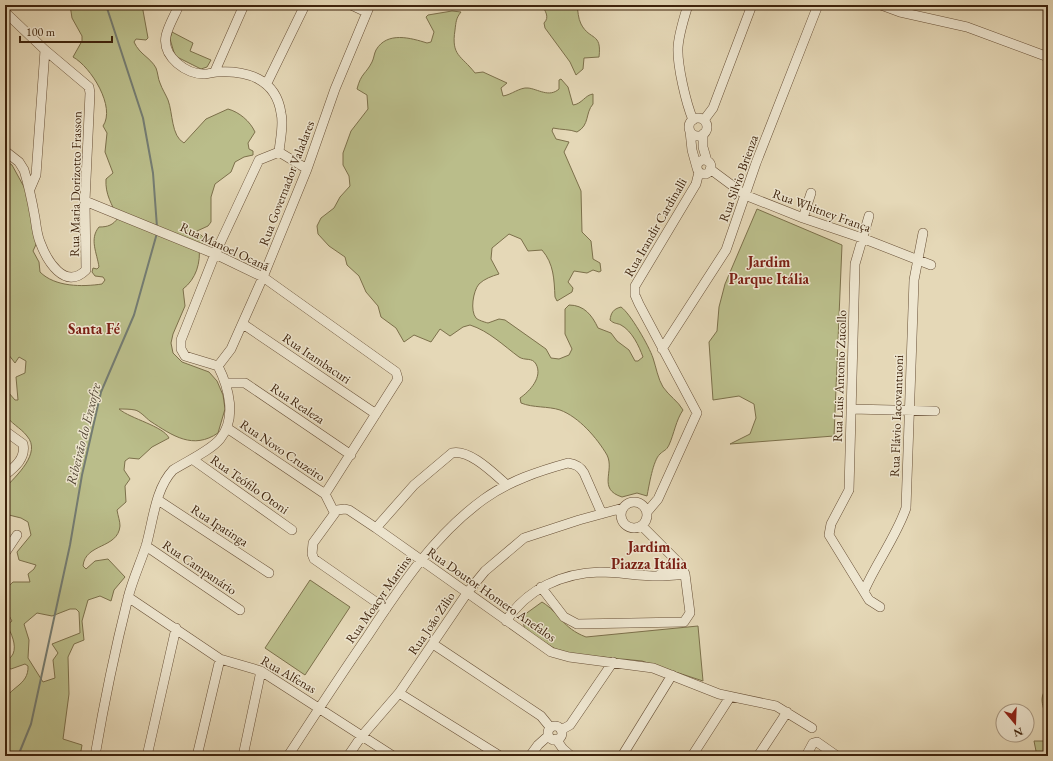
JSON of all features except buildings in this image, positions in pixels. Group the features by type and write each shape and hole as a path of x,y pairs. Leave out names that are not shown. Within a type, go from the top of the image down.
{"street":[{"path":"179,5 166,37 168,49 172,57 177,64 196,74 236,72 255,77 267,83 278,101 282,114 279,152"},
{"path":"216,72 244,5"},
{"path":"267,83 305,5"},
{"path":"352,5 368,9"},
{"path":"688,5 681,28 678,47 688,110 693,120"},
{"path":"704,120 713,108 752,5"},
{"name":"Rua Silvio Brienza","path":"662,349 722,257 744,195 818,5"},
{"path":"881,5 900,12 967,27 1048,57"},
{"name":"Rua Governador Valadares","path":"218,366 231,349 263,277 307,169 335,89 368,9"},
{"path":"5,12 44,50 36,176 30,189"},
{"name":"Rua Maria Dorizotto Frasson","path":"30,189 39,242 56,271 66,277 73,278 81,275 86,270 85,201 90,93 89,87 44,50"},
{"path":"698,170 699,163 708,165 703,147 703,134 707,126 704,120 698,118 693,120 689,125 690,131 694,135 703,134"},
{"name":"Rua Irandir Cardinalli","path":"662,349 635,295 635,286 696,184 698,170 692,150 690,131"},
{"path":"5,151 22,165 30,189"},
{"path":"279,152 307,169"},
{"path":"95,756 105,697 128,596 146,546 158,500 168,476 173,470 219,440 227,428 230,411 226,383 218,366 185,356 181,349 181,340 215,254 259,160 279,152"},
{"name":"Rua Whitney França","path":"708,165 744,195 931,265"},
{"path":"804,218 811,193"},
{"name":"Rua Manoel Ocanã","path":"85,201 215,254 263,277 396,372 398,379 376,414"},
{"name":"Rua Luis Antonio Zucollo","path":"864,591 829,535 831,524 849,490 855,264 869,216"},
{"name":"Rua Flávio Iacovantuoni","path":"864,591 873,569 903,518 906,508 914,280 923,233"},
{"name":"Rua Itambacuri","path":"243,324 376,414"},
{"path":"646,509 658,499 697,414 662,349"},
{"name":"Rua Realeza","path":"226,383 245,383 351,455"},
{"path":"851,409 936,411"},
{"path":"376,414 326,494 334,512 313,543 312,554 314,559 386,609"},
{"name":"Rua Novo Cruzeiro","path":"227,428 326,494"},
{"path":"5,430 23,444 24,449 22,457 14,468 5,475"},
{"path":"376,528 414,485 452,453 463,452 468,454 507,485"},
{"name":"Rua Teófilo Otoni","path":"192,459 292,530"},
{"name":"Rua Moacyr Martins","path":"288,756 421,559 456,523 485,499 507,485 535,473 563,465 573,464 581,468 584,473 602,514"},
{"name":"Rua Ipatinga","path":"158,500 269,573"},
{"path":"632,502 639,503 646,509 647,519 642,526 632,528 625,525 622,518 623,508 632,502"},
{"name":"Rua Doutor Homero Anefalos","path":"334,512 341,508 349,510 421,559 551,652 569,657 653,668 730,697 776,706 812,728"},
{"name":"Rua João Zilio","path":"348,756 361,737 399,693 467,593 484,571 524,538 579,520 623,508"},
{"name":"Rua João Zilio","path":"602,514 622,518"},
{"path":"540,587 564,617 577,624 684,622 690,613 685,574 679,563 642,526"},
{"path":"5,553 17,535"},
{"name":"Rua Campanário","path":"146,546 240,610"},
{"path":"658,576 679,563"},
{"path":"506,621 514,608 525,597 540,587 567,576 599,572 658,576 685,574"},
{"path":"864,591 869,600 880,608"},
{"name":"Rua Alfenas","path":"128,596 220,658 261,671 320,707 361,737 393,756"},
{"path":"147,756 176,628"},
{"path":"433,644 541,716 563,749 572,756"},
{"path":"197,756 220,658"},
{"path":"530,756 538,745 552,734 557,726 561,730 570,725 613,662"},
{"path":"243,756 261,671"},
{"path":"622,756 672,675"},
{"path":"399,693 500,756"},
{"path":"692,756 730,697"},
{"path":"758,756 787,712"},
{"path":"806,756 813,743 817,742 837,756"}],"green space":[{"path":"70,5 142,5 148,38 146,40 136,39 134,42 139,50 156,68 159,81 170,105 175,130 180,140 184,143 206,119 228,109 236,112 244,118 253,128 255,132 248,143 249,149 253,151 253,155 244,157 235,162 231,172 215,184 211,197 211,222 208,226 197,231 206,240 199,246 197,270 188,285 183,289 185,306 173,334 171,343 173,353 182,362 209,372 217,381 223,395 225,409 218,433 209,438 200,440 192,441 183,439 158,427 137,411 131,409 119,409 124,413 154,426 166,434 169,438 152,447 139,459 129,458 125,461 124,470 130,479 125,486 126,502 117,510 120,526 118,533 114,539 89,553 83,566 86,569 95,561 108,559 125,577 114,590 111,601 100,596 88,600 82,621 84,640 74,644 68,657 69,694 63,739 82,745 81,751 70,756 5,756 5,702 10,693 25,678 28,666 25,664 11,669 6,667 7,662 13,654 14,647 13,639 7,625 12,621 5,606 5,596 6,591 13,582 30,582 28,574 36,565 19,560 17,552 31,535 28,522 21,518 5,514 5,488 26,464 30,457 31,443 22,430 5,414 5,391 8,392 15,400 18,400 16,377 25,373 26,361 19,357 15,363 5,350 5,160 12,165 29,196 39,238 33,251 39,262 40,272 53,281 69,285 86,286 102,284 105,280 103,277 95,276 92,272 93,268 97,269 99,267 94,246 94,236 99,227 110,225 118,218 109,199 106,185 106,179 113,173 105,152 107,133 103,126 106,118 104,98 94,78 80,62 73,57 82,41 82,36 72,18","holes":["70,609 76,609 79,612 80,633 52,644 58,653 53,660 55,678 43,682 28,658 29,640 24,624 37,613 52,616"]},
{"path":"542,5 577,5 581,24 599,44 599,57 584,58 583,69 576,75 570,62 545,28 544,23 547,16"},
{"path":"452,11 461,12 456,20 454,39 454,45 458,54 475,73 483,72 507,83 501,88 503,96 525,88 547,93 555,92 559,89 559,80 561,79 568,87 573,105 593,94 593,104 586,122 581,129 577,132 553,128 552,131 556,139 569,142 564,152 581,191 582,232 591,241 593,259 600,263 601,271 599,272 593,270 587,273 574,271 568,282 573,288 572,292 557,301 555,297 553,272 546,255 542,250 528,251 521,239 509,234 492,248 491,259 499,274 488,278 479,284 474,296 473,311 476,318 486,323 499,319 505,320 546,349 551,358 559,359 569,355 572,349 565,334 565,309 569,305 574,305 587,312 598,328 611,333 617,341 629,350 635,361 638,361 643,357 632,335 621,325 610,320 614,310 621,307 625,310 648,346 661,384 683,410 669,445 660,454 655,462 647,496 637,493 622,497 615,494 610,489 608,484 609,461 607,455 593,435 581,423 560,410 530,406 521,403 520,398 528,392 537,379 538,369 534,362 519,357 484,331 470,325 463,327 450,336 440,329 431,342 414,335 404,342 396,328 381,317 378,306 366,292 359,276 347,265 345,257 329,246 318,234 317,226 321,218 334,208 340,197 350,186 349,176 343,165 343,153 351,131 368,109 367,95 357,89 362,77 372,62 376,50 386,40 393,38 407,38 427,43 431,42 434,32 426,17 428,15"},
{"path":"172,32 193,43 190,51 211,60 207,67 201,69 175,56 170,39"},
{"path":"757,209 842,245 834,436 730,444 750,434 756,418 754,404 739,396 713,400 709,342 717,331 719,307 725,284"},
{"path":"310,580 350,607 305,675 265,648"},
{"path":"542,602 548,606 566,625 586,637 698,626 703,681 642,661 562,653 525,630 523,622 524,615"},
{"path":"1048,688 1048,721 1043,708 1042,699"},
{"path":"1035,741 1048,741 1048,756 1037,756"}],"waterway":[{"name":"Ribeirão do Enxofre","path":"106,5 143,118 153,173 157,227"},
{"name":"Ribeirão do Enxofre","path":"18,756 31,724 70,545 82,475 101,392 134,315 157,233"}],"district":[{"name":"Jardim Parque Itália","path":"769,270"},
{"name":"Santa Fé","path":"94,329"},
{"name":"Jardim Piazza Itália","path":"649,556"}]}
